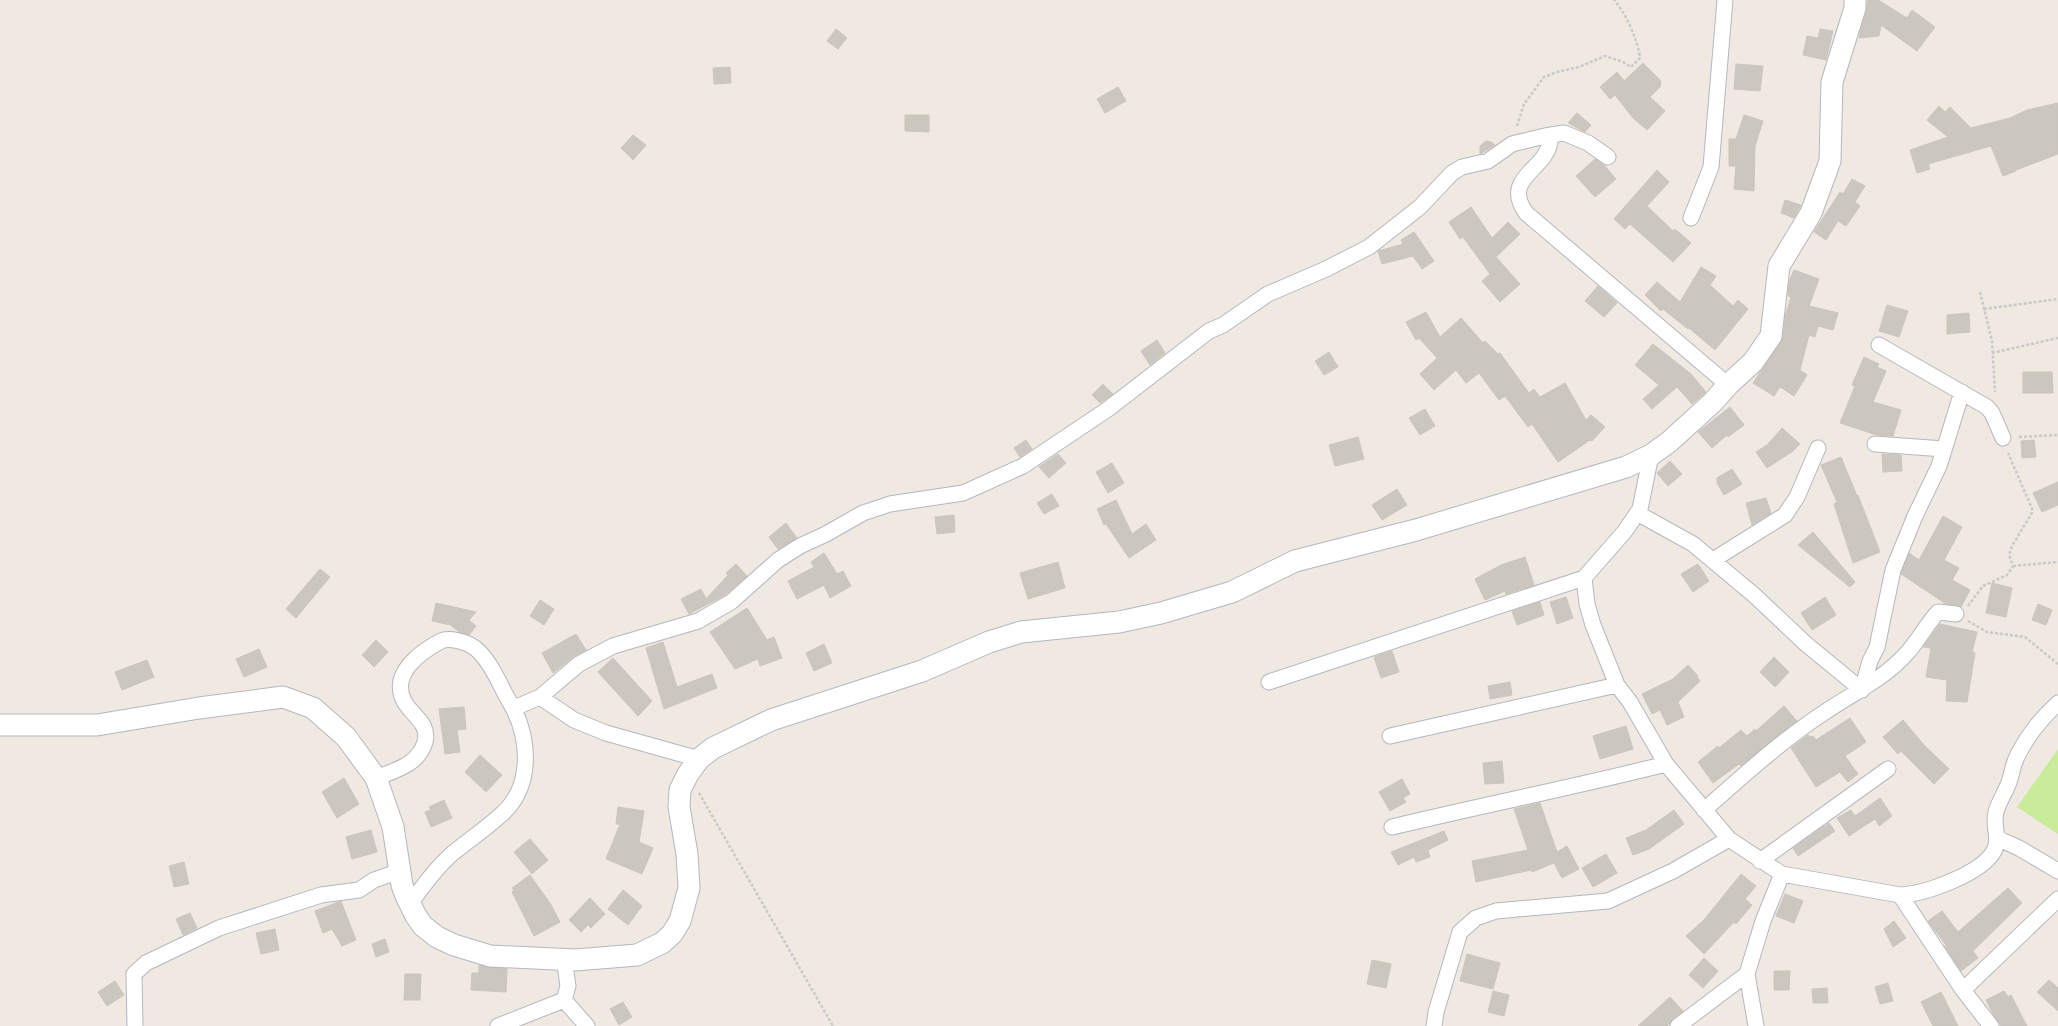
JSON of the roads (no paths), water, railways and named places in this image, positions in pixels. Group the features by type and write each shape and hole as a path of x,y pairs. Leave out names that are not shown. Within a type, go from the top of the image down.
{"street":[{"path":"1691,218 1711,167 1725,0"},
{"path":"0,725 98,725 283,697 313,708 346,737 376,778 393,827 402,885 410,904 423,926 437,937 454,945 490,956 564,959 637,955 651,949 672,934 680,921 689,888 687,854 679,807 680,790 694,766 713,748 771,720 922,670 989,642 1014,634 1119,622 1161,613 1232,592 1296,561 1416,530 1626,467 1651,455 1680,432 1713,402 1728,385 1753,362 1770,336 1779,266 1811,213 1830,161 1832,82 1855,8 1855,0"},
{"path":"514,708 540,697 579,664 613,646 698,620 731,602 778,560 800,546 826,534 864,513 890,504 963,493 1023,466 1108,409 1209,332 1223,325 1268,294 1369,247 1420,208 1452,173 1462,167 1488,161 1512,144 1564,133 1588,143 1608,157"},
{"path":"1545,136 1549,139 1550,145 1518,191 1519,203 1526,213 1728,385"},
{"path":"1879,345 1987,407 1992,413 2003,438"},
{"path":"1862,690 1870,661 1877,647 1892,570 1915,516 1939,466 1962,392"},
{"path":"1876,444 1944,449"},
{"path":"1713,560 1785,515 1798,497 1818,448"},
{"path":"1269,682 1584,578 1625,531 1640,509 1651,455"},
{"path":"1637,513 1693,544 1754,594 1806,644 1862,690"},
{"path":"1584,578 1587,604 1593,626 1617,685 1630,702 1666,764 1729,839 1760,861 1782,874 1900,895 1917,893 1958,878 1977,868 1993,853 1997,838 1995,814 2019,754 2044,716 2058,703"},
{"path":"1704,810 1772,751 1825,712 1862,690 1907,653 1938,612 1956,614"},
{"path":"376,778 407,767 414,761 421,751 425,741 425,730 420,720 404,701 400,686 404,671 430,647 444,639 460,641 475,648 487,664 514,708 524,736 526,765 520,790 504,813 452,854 428,880 410,904"},
{"path":"1390,736 1617,685"},
{"path":"540,697 574,720 694,766"},
{"path":"1392,827 1488,804 1582,785 1666,764"},
{"path":"1760,861 1888,769"},
{"path":"1997,838 2019,848 2058,871"},
{"path":"1434,1026 1436,1012 1460,932 1476,918 1496,910 1608,901 1673,871 1729,839"},
{"path":"135,1026 134,974 146,962 219,928 321,895 359,890 374,880 400,871"},
{"path":"1756,1026 1747,974 1763,921 1782,874"},
{"path":"1900,895 1963,990 1991,1026"},
{"path":"1963,990 2058,899"},
{"path":"564,959 568,986 564,1000"},
{"path":"1678,1026 1747,974"},
{"path":"498,1026 564,1000"},
{"path":"564,1000 587,1026"}]}
